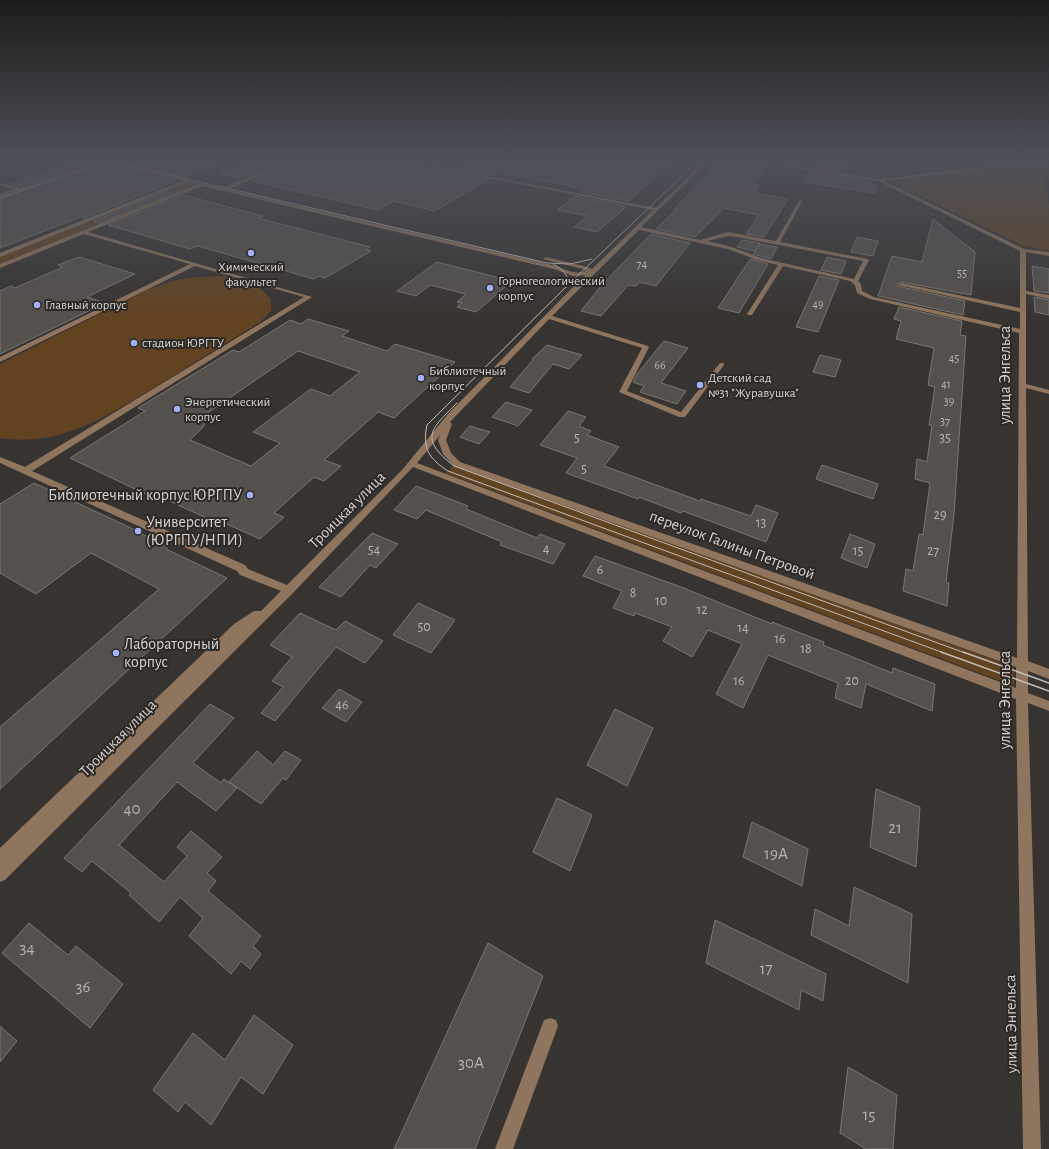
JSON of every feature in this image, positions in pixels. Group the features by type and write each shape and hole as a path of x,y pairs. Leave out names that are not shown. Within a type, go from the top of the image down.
{"street":[{"path":"0,255 107,213"},
{"path":"0,266 128,213"},
{"path":"323,213 556,268 569,275 577,276 589,272"},
{"path":"347,213 439,234"},
{"name":"Троицкая улица","path":"0,875 290,590 413,464 451,416 548,317 589,272 652,213"},
{"path":"777,242 794,213"},
{"path":"946,213 1023,250 1049,254"},
{"path":"637,228 730,248 759,259 843,277 858,284 859,292 872,298 1023,332"},
{"path":"25,471 309,297 83,232"},
{"path":"700,241 728,234 777,242 866,260 855,282"},
{"name":"улица Энгельса","path":"1023,250 1022,696 1032,1149"},
{"path":"538,257 589,272"},
{"path":"0,360 195,264"},
{"path":"750,314 781,264"},
{"path":"901,285 1023,310"},
{"path":"1023,292 1049,298"},
{"path":"548,317 646,347 623,392 682,414 722,364"},
{"path":"1023,385 1049,392"},
{"name":"переулок Галины Петровой","path":"451,416 442,440 447,454 457,464 1049,674"},
{"path":"0,460 241,568 244,572 290,590"},
{"path":"413,464 1049,706"},
{"path":"0,858 238,627 277,602"},
{"path":"504,1149 550,1026"}],"shaded area":[{"path":"109,213 129,213 0,265 0,256"},
{"path":"955,213 1049,213 1049,251 1024,246"},
{"name":"стадион ЮРГТУ","path":"220,276 236,278 254,284 260,288 271,300 271,311 260,322 165,381 87,425 67,433 45,438 23,440 0,438 0,364 149,289 176,280"},
{"path":"454,465 1014,667 1014,686 446,473"}],"building":[{"path":"0,213 97,213 84,218 81,217 0,248"},
{"path":"115,213 125,213 99,223 94,221"},
{"path":"139,213 250,213 263,216 258,218 370,247 366,250 371,251 325,278 319,276 314,279 198,246 190,249 108,225"},
{"path":"571,213 620,213 597,232 574,227 588,216"},
{"path":"672,213 719,213 695,237 656,229"},
{"path":"747,213 779,213 764,237 746,234 759,215"},
{"path":"933,219 975,252 971,295 901,282 897,284 897,286 965,301 963,315 878,296 892,256 922,262"},
{"path":"651,234 690,243 656,286 640,282 636,286 628,285 601,316 581,311 601,286"},
{"path":"857,237 878,241 873,256 851,252"},
{"path":"742,240 760,243 755,251 737,247"},
{"path":"760,244 777,247 771,259 753,254"},
{"name":"Главный корпус","path":"79,257 135,274 87,297 105,303 0,354 0,291 11,286 15,288 63,267 58,265"},
{"path":"827,257 846,261 841,274 821,270"},
{"path":"750,259 768,264 739,313 718,308"},
{"name":"Горногеологический корпус","path":"437,262 504,279 498,284 506,286 476,312 457,307 462,303 457,302 466,294 430,285 416,296 397,291"},
{"path":"1032,266 1049,269 1049,293 1034,291"},
{"path":"819,276 839,280 818,332 796,327"},
{"path":"1034,297 1049,300 1049,315 1035,312"},
{"path":"899,307 962,321 960,335 966,336 954,514 946,582 949,583 947,606 903,591 906,569 913,571 919,534 923,535 930,483 915,479 917,459 927,462 932,425 929,425 935,387 928,385 934,348 896,339 901,321 894,319"},
{"path":"308,319 349,331 342,336 387,351 395,344 455,362 394,418 378,412 324,460 341,466 324,481 314,477 274,513 284,517 260,539 218,520 215,522 163,498 160,501 70,458 145,411 138,408 233,350 239,352 290,320 301,324","holes":["298,351 360,372 330,396 311,389 253,432 280,443 251,466 190,440 204,426 206,414"]},
{"path":"664,341 688,348 661,383 686,391 677,404 640,392 644,386 633,382 638,373"},
{"path":"547,345 582,355 569,369 553,364 529,393 510,387 533,360 532,359"},
{"path":"820,355 841,360 835,377 813,372"},
{"path":"506,402 532,410 518,426 492,417"},
{"path":"568,411 586,417 579,426 591,431 587,435 619,447 604,466 700,501 701,499 751,516 756,505 778,513 766,542 683,511 681,513 639,497 638,499 566,473 577,458 540,445"},
{"path":"470,426 490,432 479,444 460,437"},
{"path":"822,465 878,484 873,499 816,479"},
{"path":"34,483 127,526 167,547 166,549 227,578 0,789 0,727 159,589 91,553 36,594 0,573 0,504"},
{"path":"416,486 468,506 466,509 537,538 540,534 565,544 553,564 500,545 502,542 426,510 417,519 394,510"},
{"path":"372,533 398,544 376,568 370,565 341,597 319,587"},
{"path":"850,534 875,544 867,568 841,558"},
{"path":"595,556 681,587 772,624 772,622 824,642 823,645 892,673 893,668 935,684 932,711 866,684 861,708 835,698 838,683 768,655 743,708 716,694 742,644 708,630 692,657 663,641 672,627 635,613 634,616 613,608 622,591 583,576"},
{"path":"418,603 455,620 431,653 393,635"},
{"path":"300,613 336,630 345,621 383,641 365,663 336,647 275,721 261,713 283,687 272,681 292,657 270,645"},
{"path":"339,689 362,702 346,722 322,708"},
{"path":"210,704 234,718 193,763 221,783 224,779 237,788 216,811 177,782 119,845 164,882 187,856 177,847 191,831 222,857 207,873 216,881 208,891 261,936 253,946 261,954 250,969 241,961 231,974 189,936 203,918 180,897 159,922 129,895 131,893 92,861 82,872 64,858"},
{"path":"615,709 653,728 627,786 587,765"},
{"path":"257,751 273,765 285,751 301,760 286,780 283,778 261,804 229,782"},
{"path":"876,789 920,807 916,867 870,847"},
{"path":"557,798 592,815 570,871 533,852"},
{"path":"752,822 808,849 802,886 743,857"},
{"path":"854,887 912,914 908,983 811,935 815,909 849,926"},
{"path":"715,920 826,974 823,1001 801,990 799,1010 706,963"},
{"path":"29,923 68,955 76,946 123,984 90,1028 2,953"},
{"path":"488,943 543,976 475,1149 394,1149"},
{"path":"254,1015 293,1045 263,1094 241,1077 211,1125 185,1102 178,1112 153,1090 193,1033 225,1060"},
{"path":"0,1026 17,1041 0,1062"},
{"path":"848,1067 897,1095 893,1149 866,1149 840,1133"}],"tram line":[{"path":"331,213 547,263 570,264 592,259"},
{"path":"567,286 644,213"},
{"path":"553,264 560,268 567,276 567,286"},
{"path":"567,286 427,425 426,446 428,452 441,467 448,471 944,653"},
{"path":"457,403 440,420 432,434 432,441 436,448 454,466 965,653"},
{"path":"941,652 1049,691"},
{"path":"963,652 1049,683"}],"place":[{"name":"Химический факультет","path":"251,253"},
{"name":"Горногеологический корпус","path":"490,288"},
{"name":"Главный корпус","path":"37,305"},
{"name":"стадион ЮРГТУ","path":"134,343"},
{"name":"Библиотечный корпус","path":"421,378"},
{"name":"Детский сад №31 \"Журавушка\"","path":"700,385"},
{"name":"Энергетический корпус","path":"177,409"},
{"name":"Библиотечный корпус ЮРГПУ","path":"250,495"},
{"name":"Университет (ЮРГПУ/НПИ)","path":"138,531"},
{"name":"Лабораторный корпус","path":"116,653"}]}
